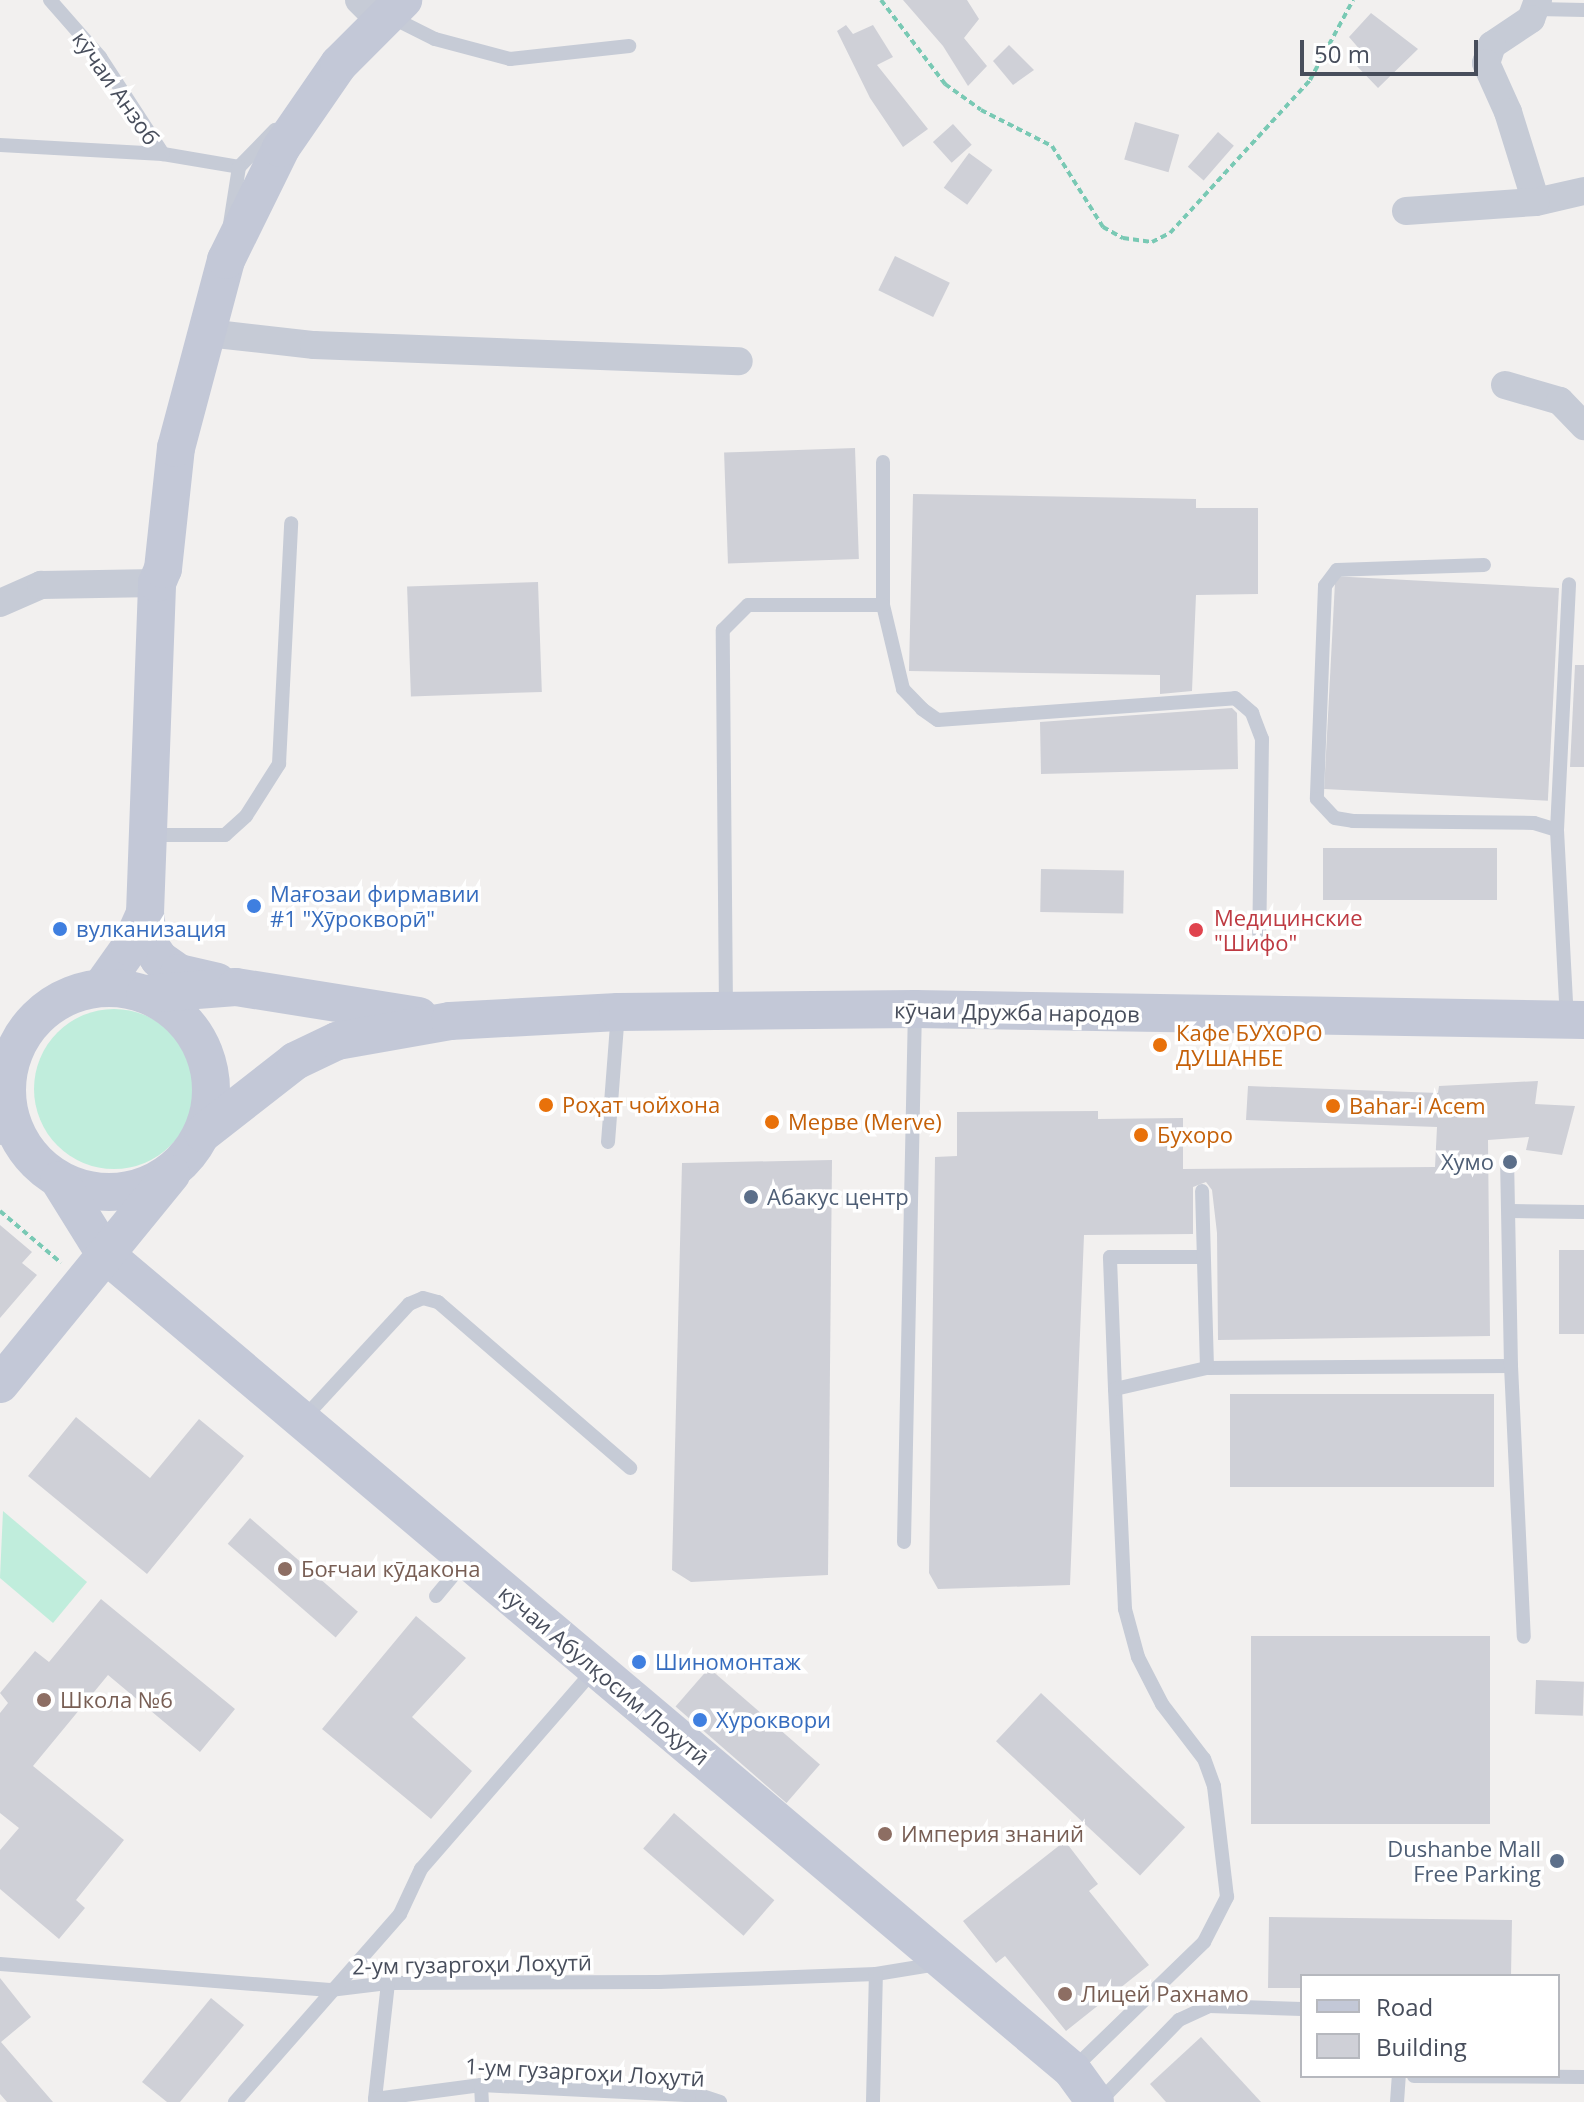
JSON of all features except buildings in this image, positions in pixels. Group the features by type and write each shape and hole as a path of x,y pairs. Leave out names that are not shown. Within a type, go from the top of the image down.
{"main road":[{"path":"382,9 339,64 281,148 226,260 176,448 157,583 145,913 149,944 159,959 179,973 236,987 450,1021"},
{"path":"101,988 130,947 145,913"},
{"path":"173,1171 147,1186 117,1193 87,1191 59,1180 35,1162 5,1132 8,1051 50,1007 101,988 145,994 236,987"},
{"path":"145,994 181,1016 205,1051 212,1092 203,1133"},
{"name":"кӯчаи Дружба народов","path":"450,1021 618,1012 915,1009 1575,1020"},
{"path":"0,1384 203,1133 295,1061 337,1041 450,1021"},
{"name":"кӯчаи Абулқосим Лоҳутӣ","path":"59,1180 105,1254 299,1423 467,1560 1072,2070 1097,2102"}],"street":[{"path":"1536,202 1508,112 1486,63 1492,45 1537,4"},
{"path":"1406,211 1536,202 1584,191"},
{"path":"207,333 314,345 739,361"},
{"path":"1505,385 1560,401 1584,426"},
{"path":"0,603 41,585 157,583"}],"lane":[{"name":"кӯчаи Анзоб","path":"50,0 100,57 163,154 239,167"},
{"path":"1537,4 1584,10"},
{"path":"382,9 435,39 510,59 629,46"},
{"path":"226,260 239,167 339,64"},
{"path":"0,145 163,154"},
{"path":"883,462 883,605 903,689 938,720 1235,698 1252,713 1262,739 1259,944"},
{"path":"149,835 225,835 246,816 279,764 291,523"},
{"path":"1484,565 1337,570 1325,586 1317,799 1335,818 1353,821 1534,823 1557,830"},
{"path":"1569,584 1557,830 1575,1020"},
{"path":"726,1011 723,630 748,605 883,605"},
{"path":"904,1542 915,1009"},
{"path":"608,1142 618,1012"},
{"path":"1507,1162 1511,1211 1511,1366 1524,1637"},
{"path":"1202,1191 1207,1368"},
{"path":"1511,1211 1584,1212"},
{"path":"1072,2070 1204,1942 1227,1897 1214,1786 1204,1759 1162,1704 1138,1657 1125,1609 1110,1257 1203,1257"},
{"path":"299,1423 409,1304 423,1298 438,1302 630,1468"},
{"path":"1115,1389 1207,1368 1511,1366"},
{"path":"436,1596 467,1560"},
{"path":"235,2102 330,1990 400,1914 421,1869 596,1668"},
{"name":"2-ум гузаргоҳи Лоҳутӣ","path":"0,1964 330,1990 388,1983 659,1982 876,1974 944,1962"},
{"path":"873,2102 876,1974"},
{"name":"1-ум гузаргоҳи Лоҳутӣ","path":"388,1983 374,2100 481,2085 702,2096 720,2102"},
{"path":"1097,2102 1179,2020 1209,2006 1300,2009"},
{"path":"1560,2077 1584,2077"},
{"path":"1397,2102 1399,2078"},
{"path":"481,2085 482,2102"}],"path":[{"path":"881,0 945,84 981,110 1052,146 1103,227 1123,238 1152,242 1170,233 1310,80 1353,0"},
{"path":"0,1211 61,1263 53,1274"}],"green space":[{"path":"114,1009 145,1015 171,1032 188,1058 194,1089 188,1120 171,1146 145,1163 114,1169 83,1163 57,1146 40,1120 34,1089 40,1058 57,1032 83,1015"},
{"path":"3,1511 87,1582 53,1623 0,1578"}],"place":[{"name":"Мағозаи фирмавии #1 \"Хӯрокворӣ\"","path":"254,906"},
{"name":"вулканизация","path":"60,929"},
{"name":"Медицинские \"Шифо\"","path":"1196,930"},
{"name":"Кафе БУХОРО ДУШАНБЕ","path":"1160,1045"},
{"name":"Роҳат чойхона","path":"546,1105"},
{"name":"Bahar-i Acem","path":"1333,1106"},
{"name":"Мерве (Merve)","path":"772,1122"},
{"name":"Бухоро","path":"1141,1135"},
{"name":"Хумо","path":"1510,1162"},
{"name":"Абакус центр","path":"751,1197"},
{"name":"Боғчаи кӯдакона","path":"285,1569"},
{"name":"Шиномонтаж","path":"639,1662"},
{"name":"Школа №6","path":"44,1700"},
{"name":"Хуроквори","path":"700,1720"},
{"name":"Империя знаний","path":"885,1834"},
{"name":"Dushanbe Mall Free Parking","path":"1557,1861"},
{"name":"Лицей Рахнамо","path":"1065,1994"}]}
